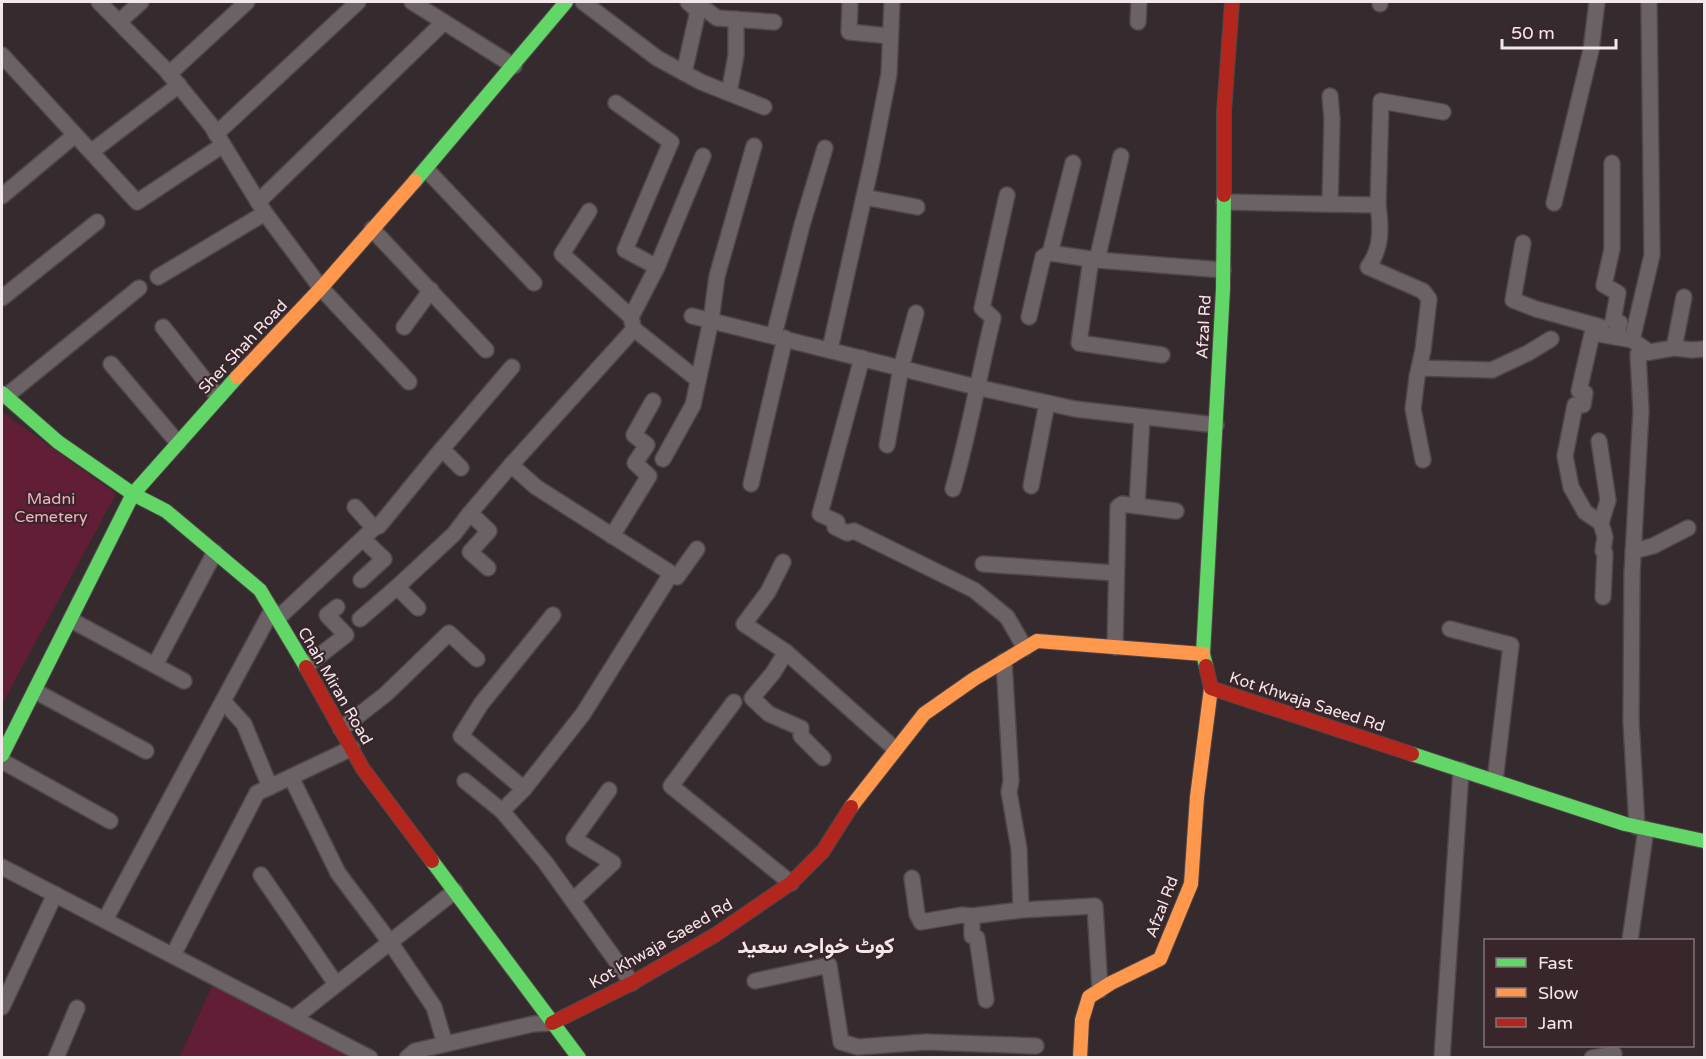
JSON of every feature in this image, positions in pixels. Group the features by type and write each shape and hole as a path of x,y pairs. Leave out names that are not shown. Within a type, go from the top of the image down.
{"street":[{"path":"99,2 174,80 220,139 262,208 321,288 409,382"},
{"path":"119,22 141,2"},
{"path":"91,152 174,80 248,2"},
{"path":"5,65 75,135 137,202 220,139 358,2"},
{"path":"412,2 514,66"},
{"name":"Sher Shah Road","path":"2,755 133,494 218,397 321,288 426,169 566,2"},
{"path":"583,2 657,58 684,73 764,107"},
{"path":"850,2 849,32 890,36"},
{"path":"830,349 889,74 892,2"},
{"path":"1138,2 1138,22"},
{"name":"Afzal Rd","path":"1203,654 1223,270 1224,112 1232,2"},
{"path":"1554,202 1592,50 1597,2"},
{"path":"1632,340 1652,255 1649,2"},
{"path":"684,73 693,6 705,9 717,18 774,22"},
{"path":"729,93 736,55 736,19"},
{"path":"158,278 262,208 444,22"},
{"path":"1330,96 1332,119 1330,204"},
{"path":"1423,460 1413,409 1429,299 1423,291 1368,267 1376,257 1380,245 1378,205 1381,101 1443,112"},
{"path":"616,103 671,142 625,250 657,267"},
{"path":"2,196 75,135"},
{"path":"663,459 693,405 711,320 717,276 753,146"},
{"path":"751,484 802,225 825,148"},
{"path":"360,619 454,534 632,323 703,156"},
{"path":"1121,156 1094,260 1078,343 1162,355"},
{"path":"1050,253 1073,163"},
{"path":"1612,163 1612,249 1604,285 1618,293 1613,321 1620,323 1616,337"},
{"path":"426,169 534,283"},
{"path":"953,489 968,436 976,387 993,318 982,308 1007,195"},
{"path":"864,197 917,207"},
{"path":"1224,202 1378,205"},
{"path":"589,211 562,254 632,323 698,380"},
{"path":"2,298 97,222"},
{"path":"372,229 486,350"},
{"path":"1523,243 1513,300 1600,327 1599,334 1632,340 1649,352"},
{"path":"1029,318 1043,257 1050,253 1094,260 1223,270"},
{"path":"3,395 139,288"},
{"path":"404,327 431,290"},
{"path":"1674,348 1684,297"},
{"path":"887,445 901,368 916,313"},
{"path":"692,316 1076,410 1216,424"},
{"path":"1594,325 1579,391 1585,393 1583,405 1575,405 1565,456 1571,487 1585,512 1601,523"},
{"path":"163,327 218,397"},
{"path":"1419,368 1492,370 1551,339"},
{"path":"1630,939 1642,828 1631,721 1633,551 1641,411 1638,354 1674,348 1704,349"},
{"path":"862,358 820,514 837,522 835,527 847,533 854,531 974,590 1006,617 1025,648"},
{"path":"111,364 177,443"},
{"path":"105,920 223,701 274,615 379,526 513,367"},
{"name":"Chah Miran Road","path":"3,395 58,442 133,494 166,511 260,590 306,666 363,769 579,1058"},
{"path":"612,536 649,476 634,463 646,445 634,435 652,401"},
{"path":"1030,486 1047,403"},
{"path":"1137,506 1142,417"},
{"path":"1599,441 1608,500 1601,523 1605,537 1603,597"},
{"path":"442,449 461,468"},
{"path":"511,465 536,487 677,577 697,549"},
{"path":"1115,647 1118,507 1122,504 1176,511"},
{"path":"354,507 384,559 361,580"},
{"path":"470,513 489,531 470,552 488,568"},
{"path":"1633,551 1653,546 1688,528"},
{"path":"155,665 215,552"},
{"path":"783,562 768,592 744,624 786,652 894,748"},
{"path":"983,564 1116,573"},
{"path":"502,811 524,789 583,714 671,574"},
{"path":"397,587 418,608"},
{"path":"306,666 346,635 327,615 337,607"},
{"path":"524,789 461,736 482,704 553,615"},
{"path":"71,620 184,681"},
{"path":"1450,629 1511,645 1495,781"},
{"path":"341,729 386,694 449,633 477,659"},
{"name":"Kot Khwaja Saeed Rd","path":"552,1023 632,983 715,935 791,883 823,851 855,798 924,714 1037,641 1203,654 1211,688 1642,828 1704,841"},
{"path":"786,652 773,673 752,698 769,714 801,728 801,736 823,758"},
{"path":"1004,661 1011,781 1009,792 1019,849 1021,910"},
{"name":"Afzal Rd","path":"1080,1058 1082,1020 1089,997 1160,959 1191,884 1197,797 1211,688"},
{"path":"35,691 146,751"},
{"path":"223,701 244,724 270,787"},
{"path":"734,702 671,786 791,883"},
{"path":"172,955 257,793 352,748"},
{"path":"2,761 110,821"},
{"path":"1442,1058 1461,770"},
{"path":"291,777 339,873 434,1007 445,1044"},
{"path":"465,781 502,811 546,862 632,983"},
{"path":"573,900 613,863 574,838 609,790"},
{"path":"2,867 370,1058"},
{"path":"261,875 336,984"},
{"path":"912,878 917,914 921,922 962,915 1095,906 1100,990"},
{"path":"294,1018 455,891"},
{"path":"2,1007 55,894"},
{"path":"972,916 972,936 977,938 986,1000"},
{"path":"755,981 829,965 841,1042 858,1047 926,1042 1036,1046"},
{"path":"56,1058 77,1008"},
{"path":"407,1058 415,1051 532,1024 552,1023"},
{"path":"1592,1058 1614,1052"}],"green space":[{"name":"Madni Cemetery","path":"2,412 116,494 2,704"},
{"path":"216,978 370,1058 179,1058"}],"traffic: fast":[{"path":"415,181 566,2"},
{"path":"1206,666 1203,654 1223,289 1224,195"},
{"path":"2,755 133,494 237,377"},
{"path":"2,393 58,442 133,494 166,511 260,590 306,667"},
{"path":"1412,754 1625,824 1704,841"},
{"path":"432,861 579,1058"}],"traffic: slow":[{"path":"237,377 321,288 415,181"},
{"path":"851,807 924,714 974,679 1037,641 1203,654"},
{"path":"1080,1058 1082,1020 1089,997 1111,983 1160,959 1191,884 1197,797 1211,688"}],"traffic: jam":[{"path":"1224,195 1224,112 1232,2"},
{"path":"1206,666 1211,688 1412,754"},
{"path":"306,667 363,769 432,861"},
{"path":"552,1023 632,983 715,935 791,883 823,851 851,807"}],"district":[{"name":"کوٹ خواجہ سعید","path":"816,946"}]}
